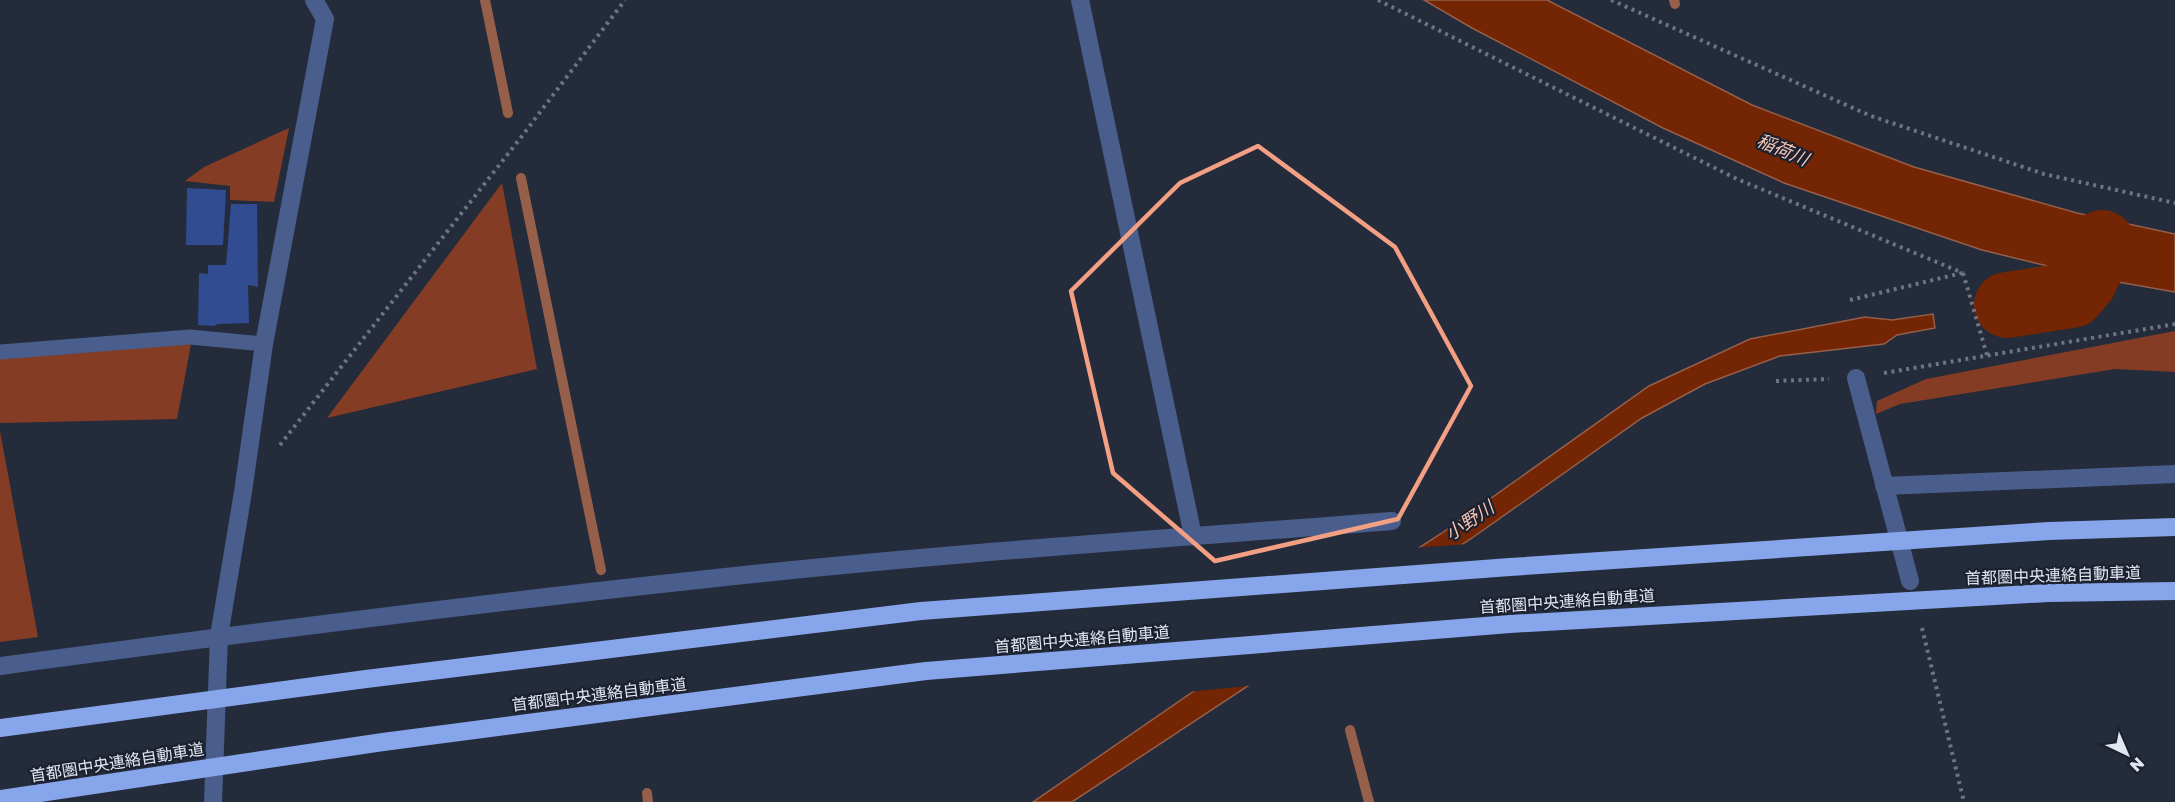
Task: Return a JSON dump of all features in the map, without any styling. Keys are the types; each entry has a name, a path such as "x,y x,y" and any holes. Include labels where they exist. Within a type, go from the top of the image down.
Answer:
{"highway":[{"path":"0,728 366,679 921,611 1909,540 2049,531 2175,527"},
{"name":"首都圏中央連絡自動車道","path":"0,799 383,742 926,671 1510,624 2048,593 2175,591"}],"street":[{"path":"213,802 219,636 264,344 325,19 314,0"},
{"path":"1080,0 1193,536"},
{"path":"1856,378 1910,581"},
{"path":"1884,486 2175,474"},
{"path":"0,666 219,636 701,579 1392,520"}],"lane":[{"path":"0,352 190,337 264,344"}],"path":[{"path":"273,454 522,136 625,0"},
{"path":"1378,0 1737,179 1963,273"},
{"path":"1611,0 1871,116 2044,174 2175,203"},
{"path":"1850,300 1963,273"},
{"path":"1963,273 1987,355"},
{"path":"1776,381 1856,378 2175,324"},
{"path":"1922,627 1964,802"}],"highlighted area":[{"path":"1258,146 1395,247 1471,386 1398,519 1215,561 1113,473 1071,291 1180,183"}],"shaded area":[{"path":"289,128 274,202 230,200 230,186 185,181 204,167"},
{"path":"502,183 537,369 327,418"},
{"path":"2175,331 2175,372 2115,369 1900,404 1876,414 1877,401 1926,379"},
{"path":"191,344 177,419 0,423 0,359"},
{"path":"0,431 38,637 0,642"}],"water":[{"name":"稲荷川","path":"1424,0 1547,0 1752,105 1914,167 2077,213 2175,234 2175,292 2101,279 1982,250 1784,183 1663,128 1472,28"},
{"path":"1933,314 1935,328 1897,335 1884,344 1780,356 1705,384 1642,418 1472,538 1072,802 1033,802 1255,649 1319,613 1442,533 1649,386 1750,339 1865,317 1892,320"}],"pier":[{"path":"1468,544 1257,685 1188,692 1253,646 1318,610 1413,548"}],"building":[{"path":"187,188 226,190 223,245 186,245"},
{"path":"231,204 257,204 258,287 248,285 249,323 198,325 199,273 208,274 208,265 226,265"}],"waterway":[{"path":"485,0 508,113"},
{"path":"1674,0 1675,4"},
{"path":"521,178 601,570"},
{"name":"小野川","path":"2007,305 2072,295 2084,281 2102,243"},
{"path":"1350,730 1369,802"},
{"path":"647,793 648,802"}]}
